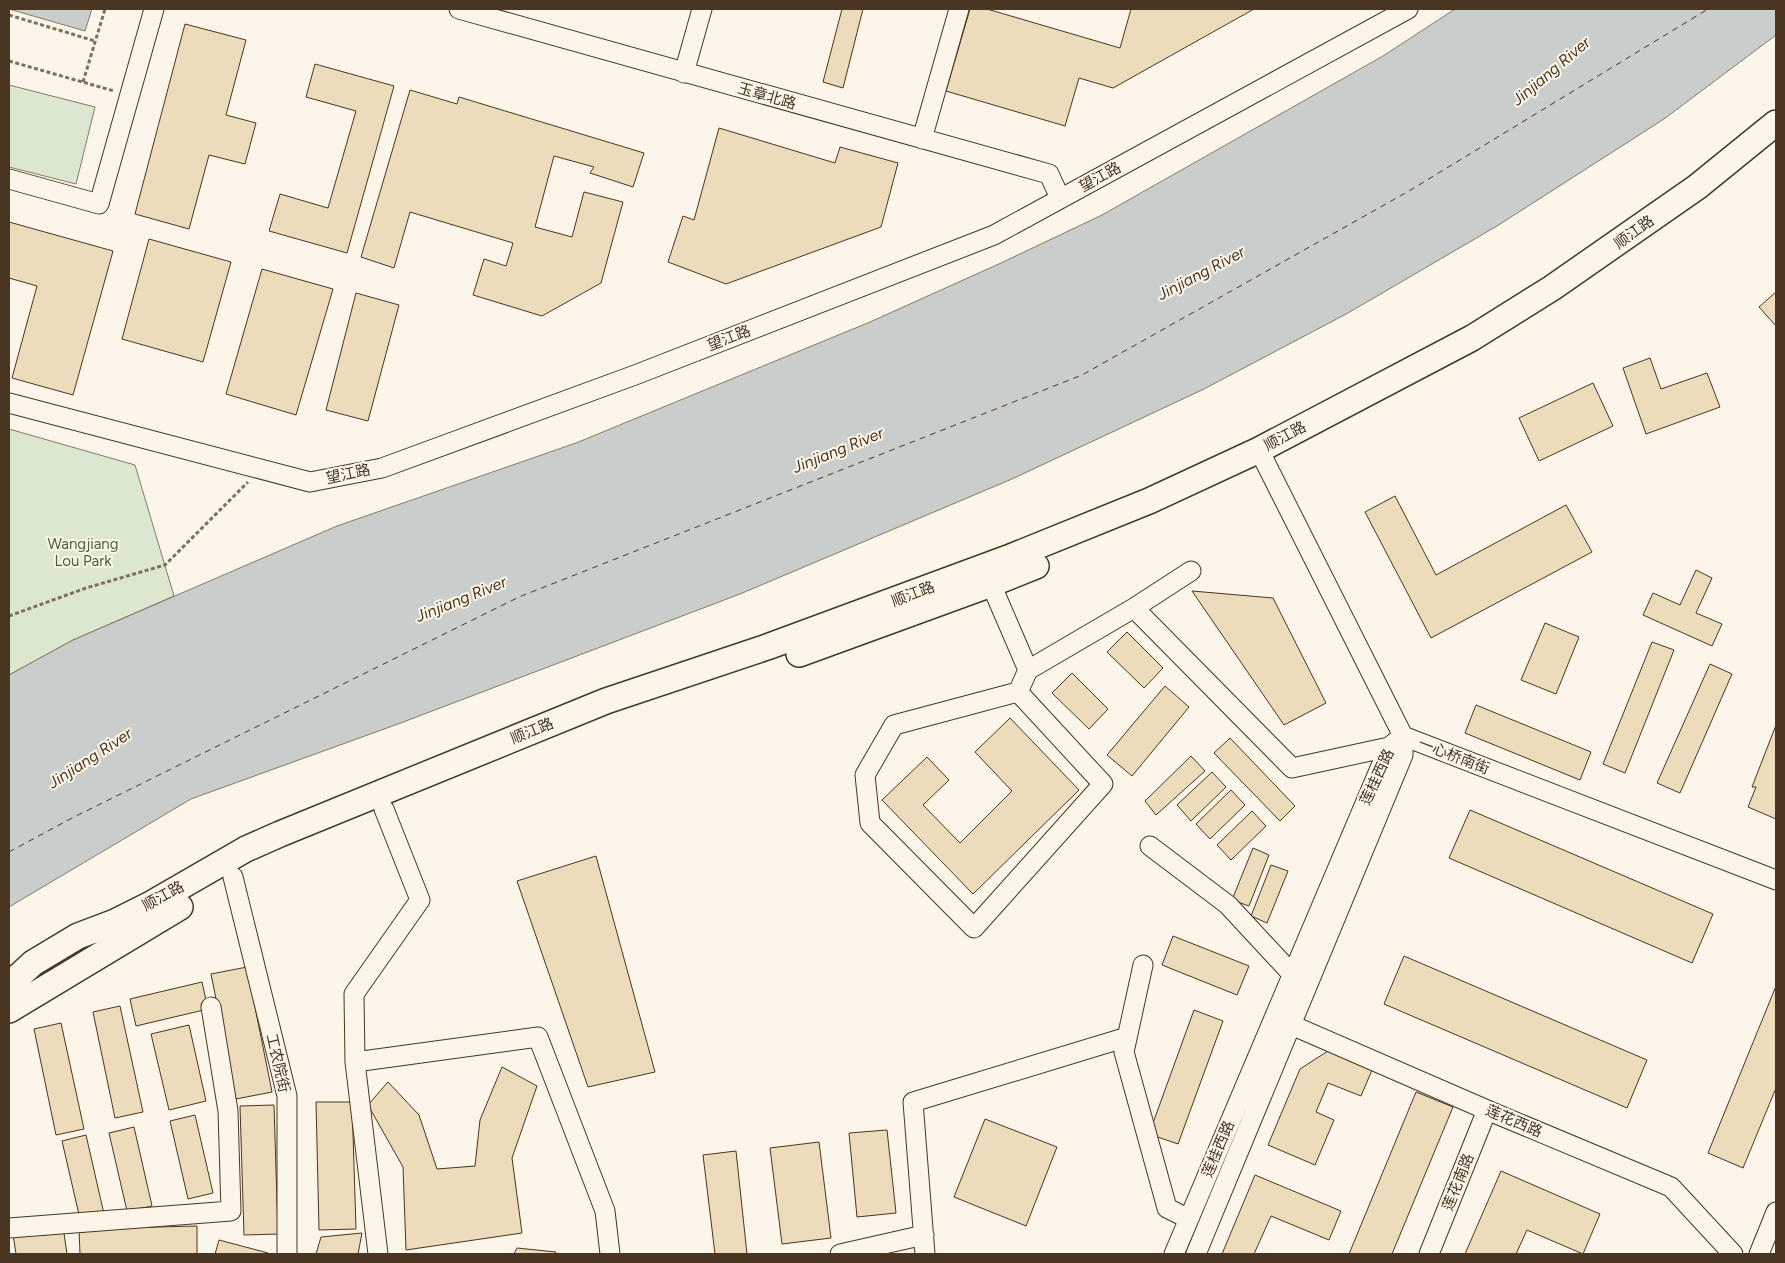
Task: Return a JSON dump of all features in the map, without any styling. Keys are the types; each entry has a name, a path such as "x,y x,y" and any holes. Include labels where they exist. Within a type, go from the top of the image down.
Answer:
{"main road":[{"name":"顺江路","path":"9,1010 158,919 262,861 384,809 612,717 788,658 991,584 1161,514 1472,338 1552,288 1697,186 1776,123"},
{"name":"顺江路","path":"9,985 33,963 78,936 114,922 150,904 246,849 289,830 606,701 767,647 1008,558 1149,501 1263,458 1480,352 1562,302 1707,200 1776,145"}],"street":[{"path":"9,179 99,204 154,9"},
{"name":"玉章北路","path":"459,9 1049,174 1060,198"},
{"path":"684,73 702,9"},
{"path":"922,139 959,9"},
{"name":"望江路","path":"9,404 310,482 382,468 635,375 994,235 1408,9"},
{"name":"一心桥南街","path":"1263,458 1396,742 1776,880"},
{"path":"1018,692 1028,670 1134,608 1191,571"},
{"path":"991,584 1028,670"},
{"path":"1134,608 1292,768 1396,742"},
{"path":"1018,692 1103,784 974,928 870,823 865,775 894,724 1018,692"},
{"name":"莲桂西路","path":"1196,1254 1282,1021 1292,974 1396,742"},
{"name":"莲桂西路","path":"1174,1254 1402,755 1396,742"},
{"path":"378,1254 355,1062 354,994 420,900 384,809"},
{"path":"1150,846 1228,905 1292,974"},
{"name":"工农院街","path":"233,877 287,1096 286,1254"},
{"path":"1144,965 1124,1052 1167,1208 1189,1220"},
{"path":"9,1228 231,1210 228,1111 211,1007"},
{"name":"莲花西路","path":"1282,1021 1670,1187 1733,1254"},
{"path":"355,1062 538,1037 605,1211 610,1254"},
{"path":"925,1254 913,1102 1127,1037"},
{"name":"莲花南路","path":"1429,1254 1488,1110"},
{"path":"1759,1254 1776,1212"},
{"path":"840,1254 924,1235"}],"path":[{"path":"83,82 105,9"},
{"path":"9,15 95,41"},
{"path":"9,61 130,96"},
{"path":"9,616 86,588 165,565 261,470"}],"green space":[{"path":"9,85 95,107 76,184 9,167"},
{"name":"Wangjiang Lou Park","path":"9,429 135,465 174,596 73,640 9,675"}],"water":[{"path":"9,9 92,9 85,31"},
{"name":"Jinjiang River","path":"1455,9 1776,9 1776,35 1664,119 1497,226 1348,313 1204,389 1012,479 740,594 398,724 191,799 9,907 9,675 73,640 337,526 576,443 870,322 1001,263 1102,215 1383,56"}],"building":[{"path":"842,9 863,9 843,88 823,82"},
{"path":"970,9 987,9 1120,48 1131,9 1254,9 1113,88 1079,78 1065,126 946,91"},
{"path":"185,24 246,40 226,115 256,123 245,164 209,155 189,229 135,214"},
{"path":"315,64 394,86 347,253 269,231 280,194 328,208 356,111 306,97"},
{"path":"410,90 457,104 459,97 644,153 633,187 590,173 594,167 554,156 535,227 572,237 584,192 623,202 601,283 542,316 473,295 484,259 506,266 513,243 410,212 394,268 361,257"},
{"path":"719,128 835,163 840,147 898,163 881,227 726,284 668,262 683,216 694,220"},
{"path":"9,222 113,251 73,395 12,378 37,286 9,278"},
{"path":"149,239 231,262 203,362 122,339"},
{"path":"262,269 333,289 296,415 226,394"},
{"path":"1776,292 1776,326 1759,307"},
{"path":"356,293 399,305 368,421 326,410"},
{"path":"1650,358 1661,389 1707,373 1720,407 1646,434 1623,368"},
{"path":"1593,383 1613,426 1539,461 1519,418"},
{"path":"1395,496 1436,575 1566,505 1592,552 1431,638 1365,512"},
{"path":"1696,570 1712,578 1696,613 1722,624 1712,646 1643,615 1653,593 1680,605"},
{"path":"1192,591 1273,598 1326,703 1284,725"},
{"path":"1545,623 1579,637 1556,694 1521,680"},
{"path":"1127,632 1163,668 1144,688 1107,652"},
{"path":"1652,642 1674,650 1625,773 1603,764"},
{"path":"1710,664 1732,674 1680,793 1657,783"},
{"path":"1072,673 1108,709 1089,729 1052,693"},
{"path":"1165,686 1189,707 1132,776 1107,755"},
{"path":"1476,705 1591,752 1580,780 1465,733"},
{"path":"1010,718 1079,790 973,894 882,800 927,757 949,780 923,805 960,843 1012,791 975,752"},
{"path":"1776,725 1776,819 1748,807 1756,787 1752,787"},
{"path":"1230,738 1295,806 1280,821 1214,753"},
{"path":"1191,756 1205,771 1156,815 1145,801"},
{"path":"1212,772 1226,787 1191,821 1177,805"},
{"path":"1231,790 1245,805 1210,839 1196,824"},
{"path":"1470,810 1713,914 1692,963 1449,858"},
{"path":"1252,811 1266,826 1231,860 1217,845"},
{"path":"1253,848 1269,855 1249,906 1232,900"},
{"path":"596,856 655,1072 588,1087 517,881"},
{"path":"1271,865 1288,871 1267,923 1251,916"},
{"path":"1173,936 1249,966 1237,995 1162,965"},
{"path":"1404,956 1647,1060 1627,1108 1384,1004"},
{"path":"247,967 272,1092 236,1099 211,974"},
{"path":"202,982 208,1009 136,1026 130,999"},
{"path":"1776,986 1776,1088 1743,1168 1708,1153"},
{"path":"120,1006 143,1112 115,1118 93,1012"},
{"path":"1194,1010 1223,1021 1178,1144 1149,1134"},
{"path":"61,1023 84,1129 56,1135 34,1029"},
{"path":"189,1025 206,1101 169,1110 151,1034"},
{"path":"1328,1051 1372,1070 1361,1096 1328,1083 1316,1112 1334,1120 1315,1165 1268,1145 1300,1069"},
{"path":"502,1067 537,1086 512,1158 522,1233 406,1250 403,1167 368,1105 388,1082 419,1115 437,1169 475,1166 480,1120"},
{"path":"1416,1092 1453,1107 1392,1254 1349,1254"},
{"path":"316,1102 352,1102 356,1229 319,1230"},
{"path":"274,1105 278,1234 244,1235 240,1106"},
{"path":"195,1115 213,1193 188,1199 170,1121"},
{"path":"985,1119 1057,1147 1026,1226 954,1197"},
{"path":"134,1127 152,1206 127,1211 109,1133"},
{"path":"887,1130 896,1213 857,1217 849,1133"},
{"path":"86,1135 104,1214 80,1219 62,1141"},
{"path":"819,1142 831,1238 782,1244 770,1148"},
{"path":"736,1151 747,1254 715,1254 703,1155"},
{"path":"1501,1171 1600,1214 1583,1254 1527,1230 1516,1254 1465,1254"},
{"path":"1255,1175 1341,1211 1329,1240 1271,1216 1254,1254 1222,1254"},
{"path":"63,1226 67,1254 16,1254 13,1234"},
{"path":"197,1226 197,1254 80,1254 79,1229"},
{"path":"362,1233 358,1254 316,1254 321,1237"},
{"path":"219,1240 268,1253 268,1254 215,1254"},
{"path":"517,1248 556,1252 555,1254 514,1254"}],"ferry route":[{"path":"9,852 72,818 519,597 1082,375 1409,191 1708,9"}]}
